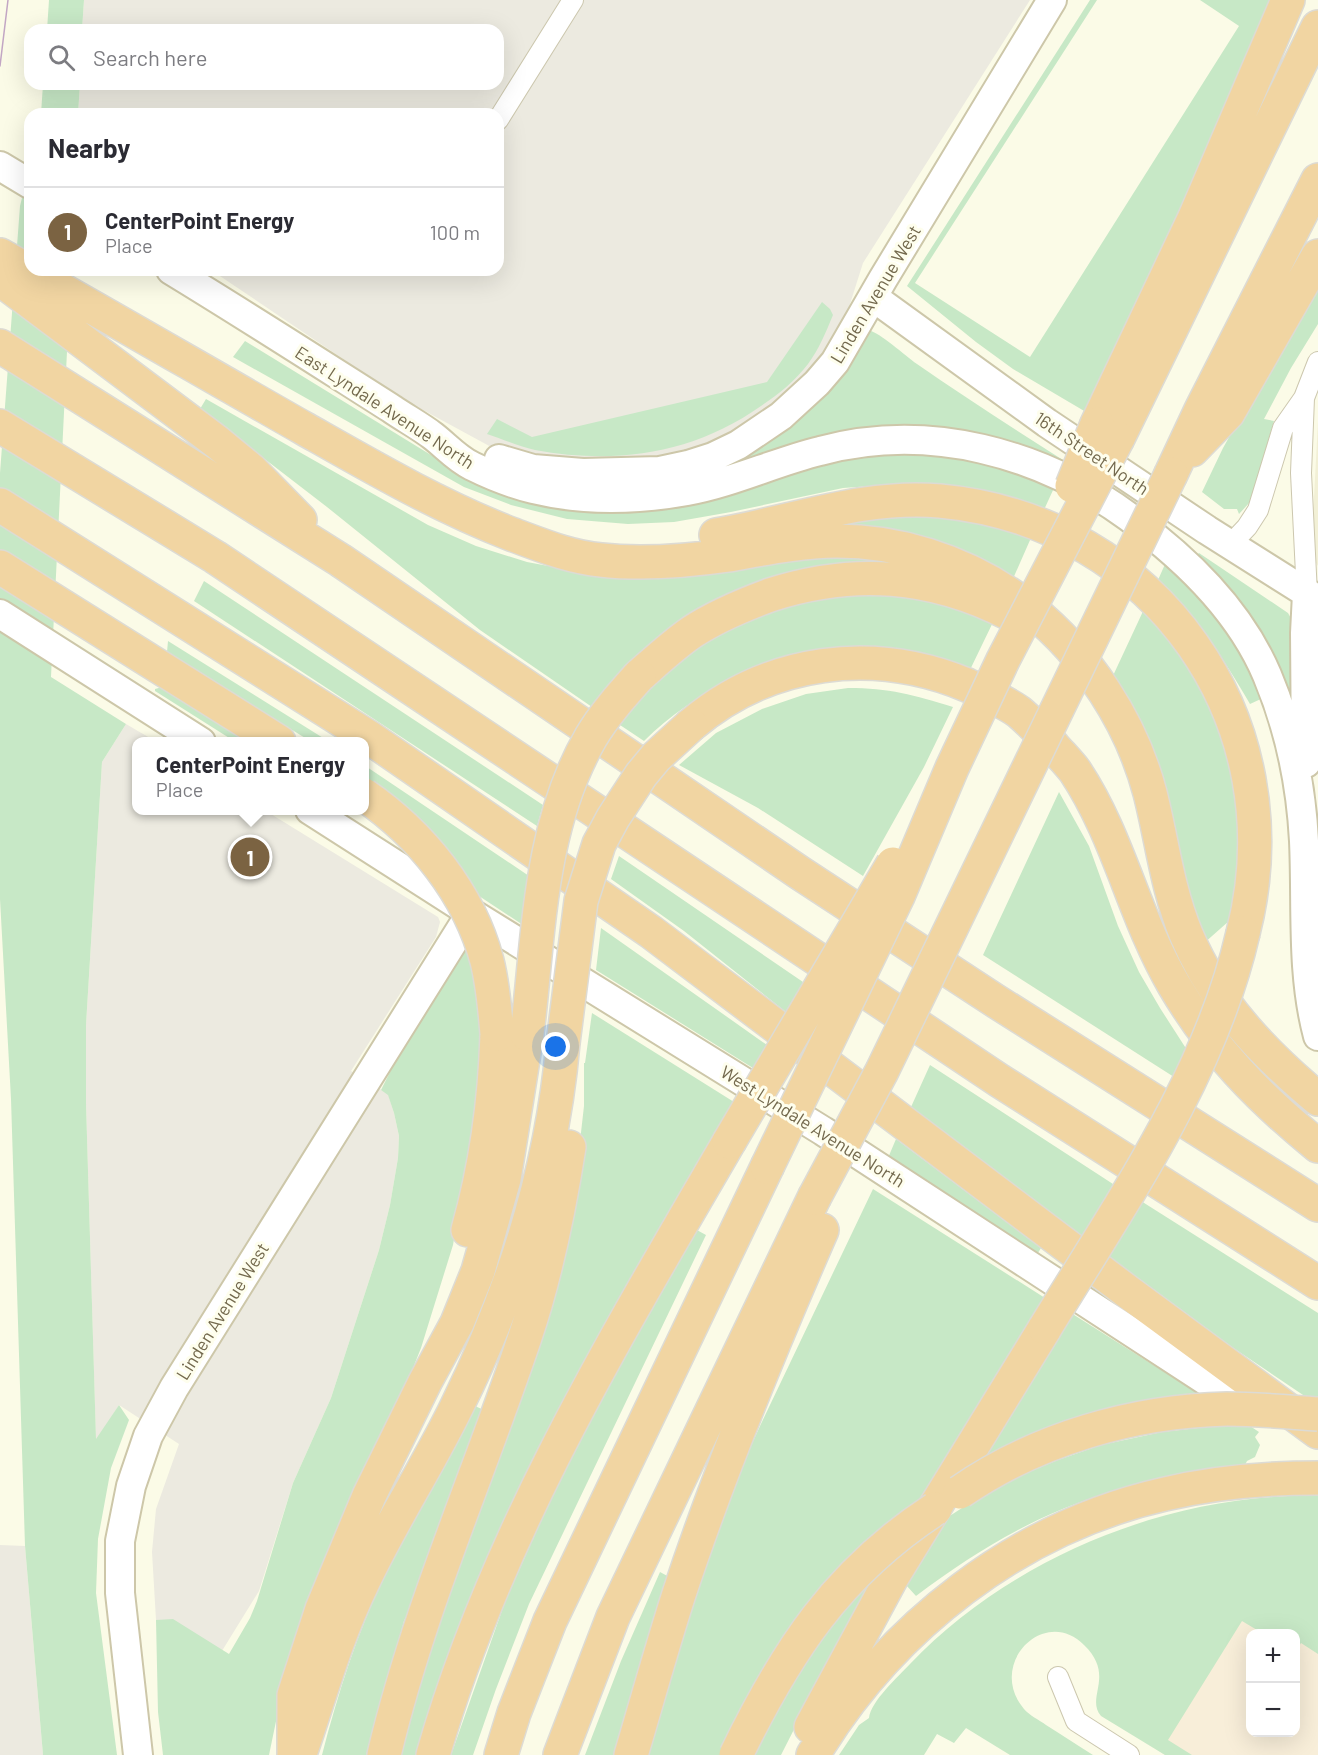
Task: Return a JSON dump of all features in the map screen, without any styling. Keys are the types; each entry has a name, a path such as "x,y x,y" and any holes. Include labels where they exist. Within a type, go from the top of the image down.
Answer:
{"highway":[{"path":"501,1755 532,1666 559,1602 898,896 952,768 1107,431 1288,0"},
{"path":"1107,431 1318,27"},
{"path":"560,1755 613,1617 822,1204 882,1071 1202,410 1318,180"},
{"path":"0,255 24,269"},
{"path":"1173,471 1228,413 1318,256"},
{"path":"37,276 450,510 564,554 603,560 666,562 814,542 872,544 919,551 979,576 1000,588 1029,608 1066,641 1111,702 1139,760 1151,800 1172,896 1203,970 1244,1030 1274,1061 1318,1099"},
{"path":"0,279 251,470 339,560"},
{"path":"0,346 339,560 800,873 994,1000 1318,1205"},
{"path":"0,426 215,557 338,637 930,1035 1318,1283"},
{"path":"505,532 618,545 649,544 725,534 858,505 916,500 985,508 1053,530 1083,544 1136,582 1172,618 1204,662 1226,703 1245,757 1253,795 1253,869 1244,933 1220,1012 1187,1086 1153,1149 892,1577 813,1755"},
{"path":"0,505 366,737"},
{"path":"0,567 273,737"},
{"path":"294,1755 294,1695 310,1640 335,1574 369,1496 425,1382 458,1323 478,1270 504,1179 512,1034 557,819 567,788 592,736 612,706 639,676 692,632 735,608 805,585 855,578 881,577 908,580 951,590 991,605 1066,641"},
{"path":"300,1755 333,1653 363,1582 456,1408 480,1357 521,1249 543,1174 560,1077 581,901 599,844 613,818 656,756 712,706 771,678 801,669 852,662 912,667 938,674 986,694 1018,711 1040,731 1074,770 1095,804 1156,953 1194,1016 1247,1084 1318,1146"},
{"path":"369,739 651,932 1119,1286 1318,1432"},
{"path":"435,1750 484,1608 532,1500 589,1386 879,885 952,768"},
{"path":"369,799 399,822 419,842 445,874 463,902 487,961 493,994 512,1034"},
{"path":"384,1755 421,1622 525,1337 544,1274 554,1234 571,1133 560,1077"},
{"path":"631,1755 679,1593 822,1204"},
{"path":"736,1755 765,1696 794,1649 845,1583 911,1525 971,1485 1022,1457 1073,1436 1145,1418 1226,1409 1318,1414"},
{"path":"796,1755 837,1700 876,1668 915,1628 965,1587 1020,1551 1078,1523 1135,1502 1165,1494 1234,1481 1318,1478"}],"main road":[{"name":"Linden Avenue West","path":"432,435 505,462 532,469 583,472 649,471 688,465 713,457 761,432 800,400 835,362 1053,0"},
{"path":"0,166 24,180"},
{"name":"East Lyndale Avenue North","path":"181,276 432,435 468,465 533,489 578,496 624,498 688,491 819,451 896,439 979,447 1044,469 1105,499 1141,526 1198,575 1252,644 1279,705 1292,748 1304,837 1309,987 1318,1036"},
{"name":"16th Street North","path":"873,297 1047,423 1312,597"},
{"path":"1304,837 1305,633 1312,597"},
{"path":"0,614 195,737"},
{"name":"West Lyndale Avenue North","path":"318,815 471,913 824,1131 1245,1406 1318,1437"},
{"name":"Linden Avenue West","path":"138,1755 120,1593 120,1541 131,1486 147,1436 174,1388 471,913"}],"street":[{"path":"504,110 573,0"},
{"path":"1231,544 1247,527 1258,510 1283,428 1304,398 1318,362"},
{"path":"1304,398 1301,473 1312,597"},
{"path":"1058,1677 1076,1721 1129,1755"}],"shaded area":[{"path":"84,0 1030,0 863,263 843,326 813,376 765,419 688,457 517,461 401,398 220,276 504,276 504,108 78,108 80,90 504,90 504,24 82,24"},
{"path":"1318,422 1318,566 1311,554"},
{"path":"126,724 148,737 132,737 132,815 272,815 438,917 440,922 436,937 351,1071 388,1094 394,1113 399,1136 398,1158 390,1205 379,1250 331,1398 293,1483 259,1591 217,1659 156,1620 152,1552 156,1509 179,1444 119,1405 96,1441 86,1103 86,1025 102,762"},
{"path":"0,1545 25,1546 43,1755 0,1755"},
{"path":"1241,1614 1265,1629 1246,1629 1246,1737 1300,1737 1300,1639 1318,1650 1318,1755 1165,1755 1156,1749"}],"green space":[{"path":"49,0 84,0 82,24 47,24"},
{"path":"1090,0 1097,0 915,283 1030,357 1239,26 1200,0 1276,0 1091,415 1013,369 907,286"},
{"path":"43,90 80,90 78,108 41,108"},
{"path":"24,190 24,276 71,276 51,677 126,724 102,762 86,1025 86,1103 96,1439 119,1405 129,1420 111,1468 98,1539 96,1593 117,1755 43,1755 25,1546 11,1099 0,899 0,473 20,206"},
{"path":"1318,280 1318,324 1264,419 1274,421 1250,502 1239,514 1237,509 1224,509 1202,492 1223,448"},
{"path":"822,302 833,315 819,346 803,370 768,401 735,422 708,435 653,452 595,456 535,450 487,434 497,419 532,437 767,382"},
{"path":"868,330 879,335 935,377 1066,462 1064,468 959,431 928,427 872,428 833,434 752,461 747,453"},
{"path":"245,341 444,463 533,499 850,455 932,452 1003,466 1054,488 1043,512 900,484 843,488 674,522 628,524 567,519 511,505 464,487 233,357"},
{"path":"206,399 428,525 476,546 527,562 575,571 850,551 931,568 868,568 626,667 592,707 480,630 200,409"},
{"path":"932,513 1034,531 1012,581 843,530 841,519"},
{"path":"1199,553 1288,613 1293,622 1297,697 1291,702 1276,658 1260,629 1230,591 1195,557"},
{"path":"1166,562 1225,624 1248,661 1263,698 1250,704 1230,671 1185,608 1158,580"},
{"path":"204,581 543,805 537,826 194,601"},
{"path":"895,590 996,616 967,676 731,679 685,707 644,741 617,723 676,659 772,605"},
{"path":"1145,607 1204,685 1236,776 1241,863 1229,921 1203,944 1111,680"},
{"path":"168,641 322,737 304,737 167,652"},
{"path":"166,686 247,737 228,737 155,689"},
{"path":"848,688 901,693 953,707 924,767 863,876 758,808 679,765 716,733 762,709 806,694"},
{"path":"369,768 529,876 523,925 476,894 446,849 402,803 369,780"},
{"path":"1059,792 1089,846 1118,926 1139,972 1187,1050 1174,1077 983,955"},
{"path":"619,856 803,982 786,1012 684,931 611,879"},
{"path":"601,928 767,1045 753,1068 596,970"},
{"path":"466,948 476,982 483,1034 479,1095 453,1245 421,1348 280,1702 269,1755 163,1755 158,1712 156,1620 173,1619 229,1654 250,1618 293,1483 331,1398 379,1250 390,1205 398,1158 399,1136 388,1095 381,1090 402,1048 460,953"},
{"path":"592,1013 734,1102 419,1755 396,1755 579,1150 584,1106 584,1063"},
{"path":"930,1065 1113,1184 1082,1239 911,1107"},
{"path":"896,1139 1041,1248 1036,1256 888,1158"},
{"path":"873,1189 1045,1298 923,1498 721,1755 648,1755 695,1593 737,1477"},
{"path":"1141,1201 1318,1313 1318,1401 1309,1399 1232,1347 1107,1255"},
{"path":"695,1229 706,1235 529,1604 473,1755 451,1755 505,1602 571,1453"},
{"path":"1071,1313 1204,1397 980,1462"},
{"path":"475,1406 486,1411 425,1574 404,1621 366,1755 322,1755 349,1664 375,1597"},
{"path":"1216,1426 1250,1426 1259,1432 1255,1437 1260,1445 1255,1457 1247,1461 1245,1465 1151,1481 1077,1503 994,1543 916,1596 906,1585 945,1519 1012,1479 1101,1445 1162,1432"},
{"path":"1318,1496 1318,1654 1301,1643 1300,1645 1300,1629 1255,1629 1242,1621 1168,1740 1192,1755 1165,1755 1101,1716 1096,1701 1098,1666 1093,1656 1084,1645 1069,1634 1053,1632 1038,1636 1025,1645 1016,1658 1012,1674 1014,1692 1029,1713 1093,1755 1010,1755 966,1728 954,1743 937,1734 924,1755 839,1755 859,1725 869,1718 875,1704 910,1664 950,1626 995,1592 1045,1563 1097,1539 1151,1519 1207,1506 1263,1498"},
{"path":"660,1572 671,1578 618,1755 585,1755 621,1661"},
{"path":"877,1574 781,1755 753,1755 772,1713 819,1637"}],"tram line":[{"path":"0,66 8,0"}],"place":[{"name":"CenterPoint Energy","path":"250,857"}]}
